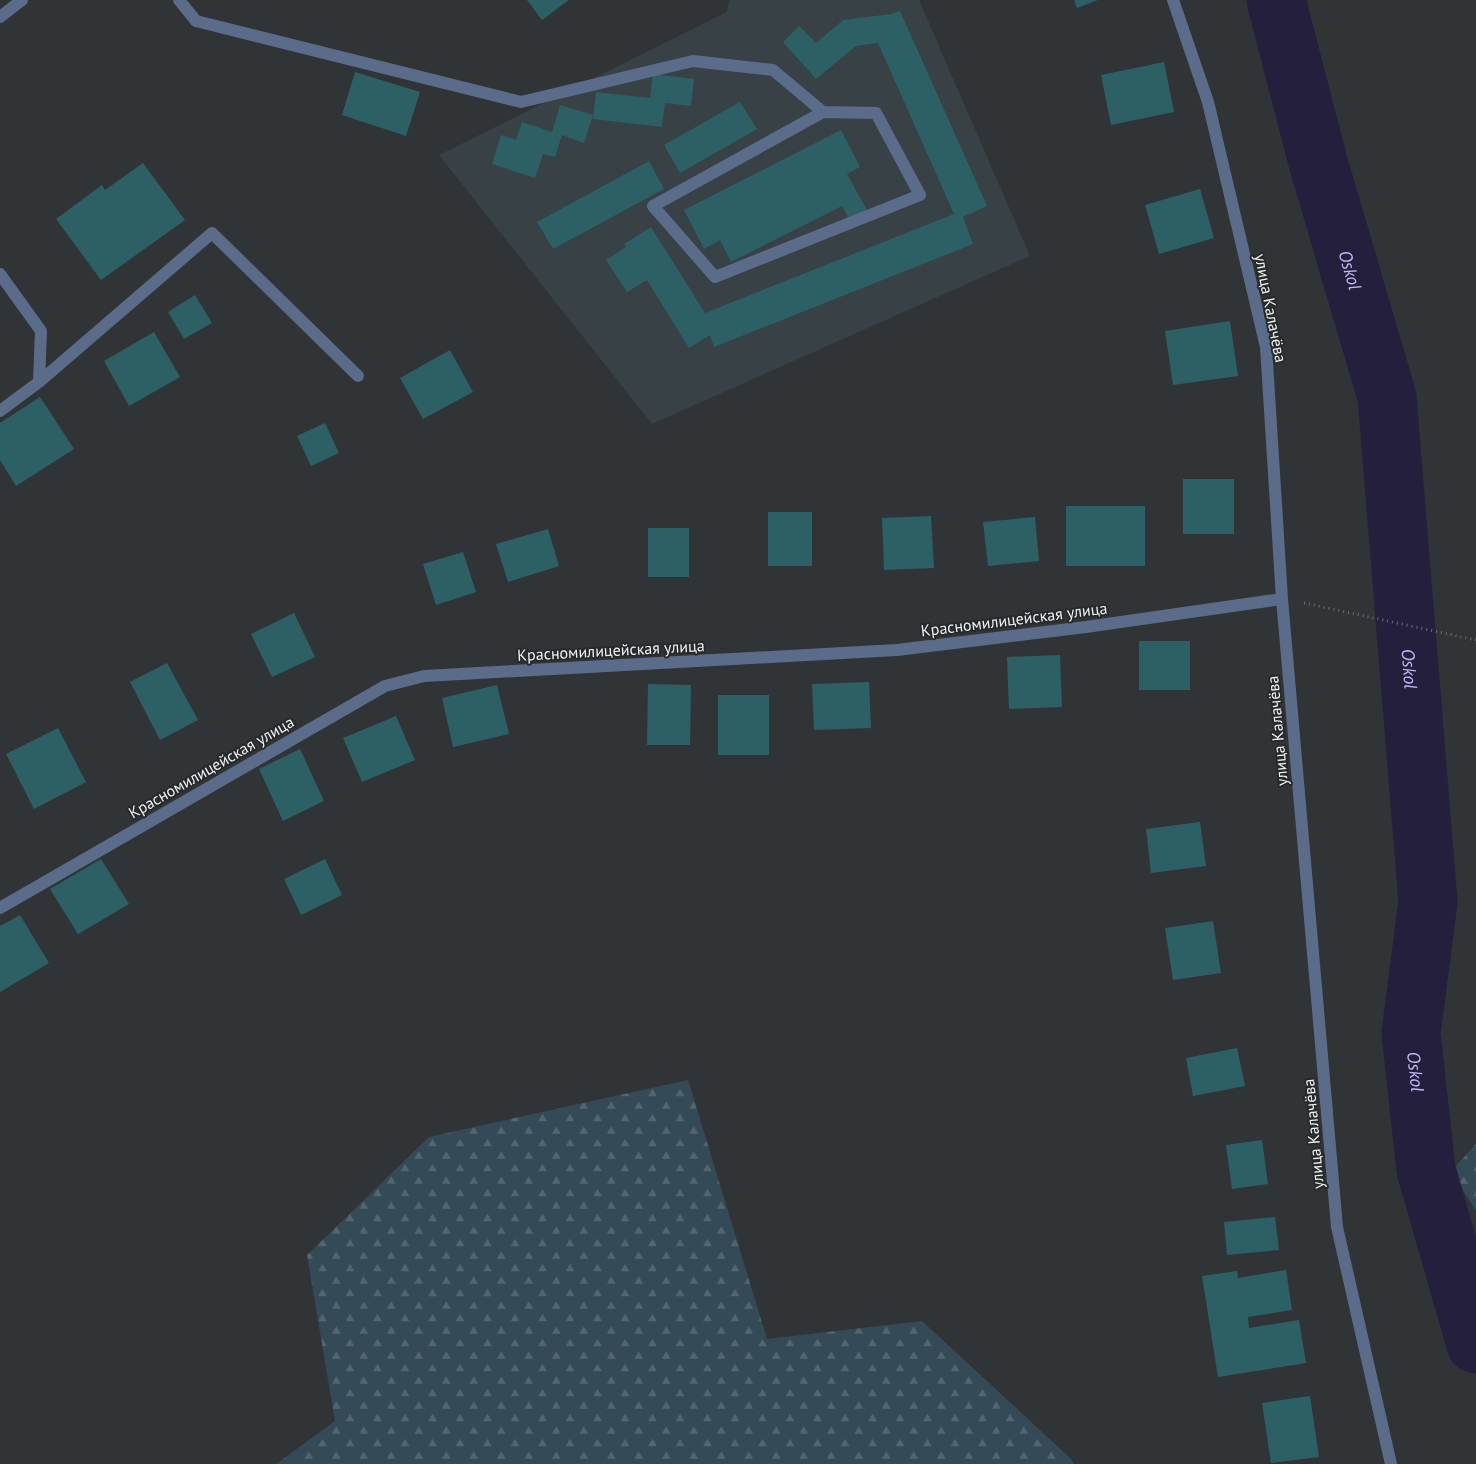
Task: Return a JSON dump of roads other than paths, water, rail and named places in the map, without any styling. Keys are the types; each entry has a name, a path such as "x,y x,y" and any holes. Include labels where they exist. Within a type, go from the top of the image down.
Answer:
{"street":[{"path":"0,17 22,0"},
{"path":"179,0 196,21 521,102 693,61 773,70 823,112 876,113 920,195 715,277 653,206 823,112"},
{"name":"улица Калачёва","path":"1173,0 1208,102 1266,347 1282,599 1337,1227 1390,1464"},
{"path":"0,411 39,382 212,233 358,376"},
{"path":"0,274 41,331 39,382"},
{"name":"Красномилицейская улица","path":"0,908 385,686 424,676 897,650 1086,627 1282,599"}],"waterway":[{"name":"Oskol","path":"1276,0 1318,162 1387,397 1428,902 1411,1033 1426,1170 1476,1344"}]}
